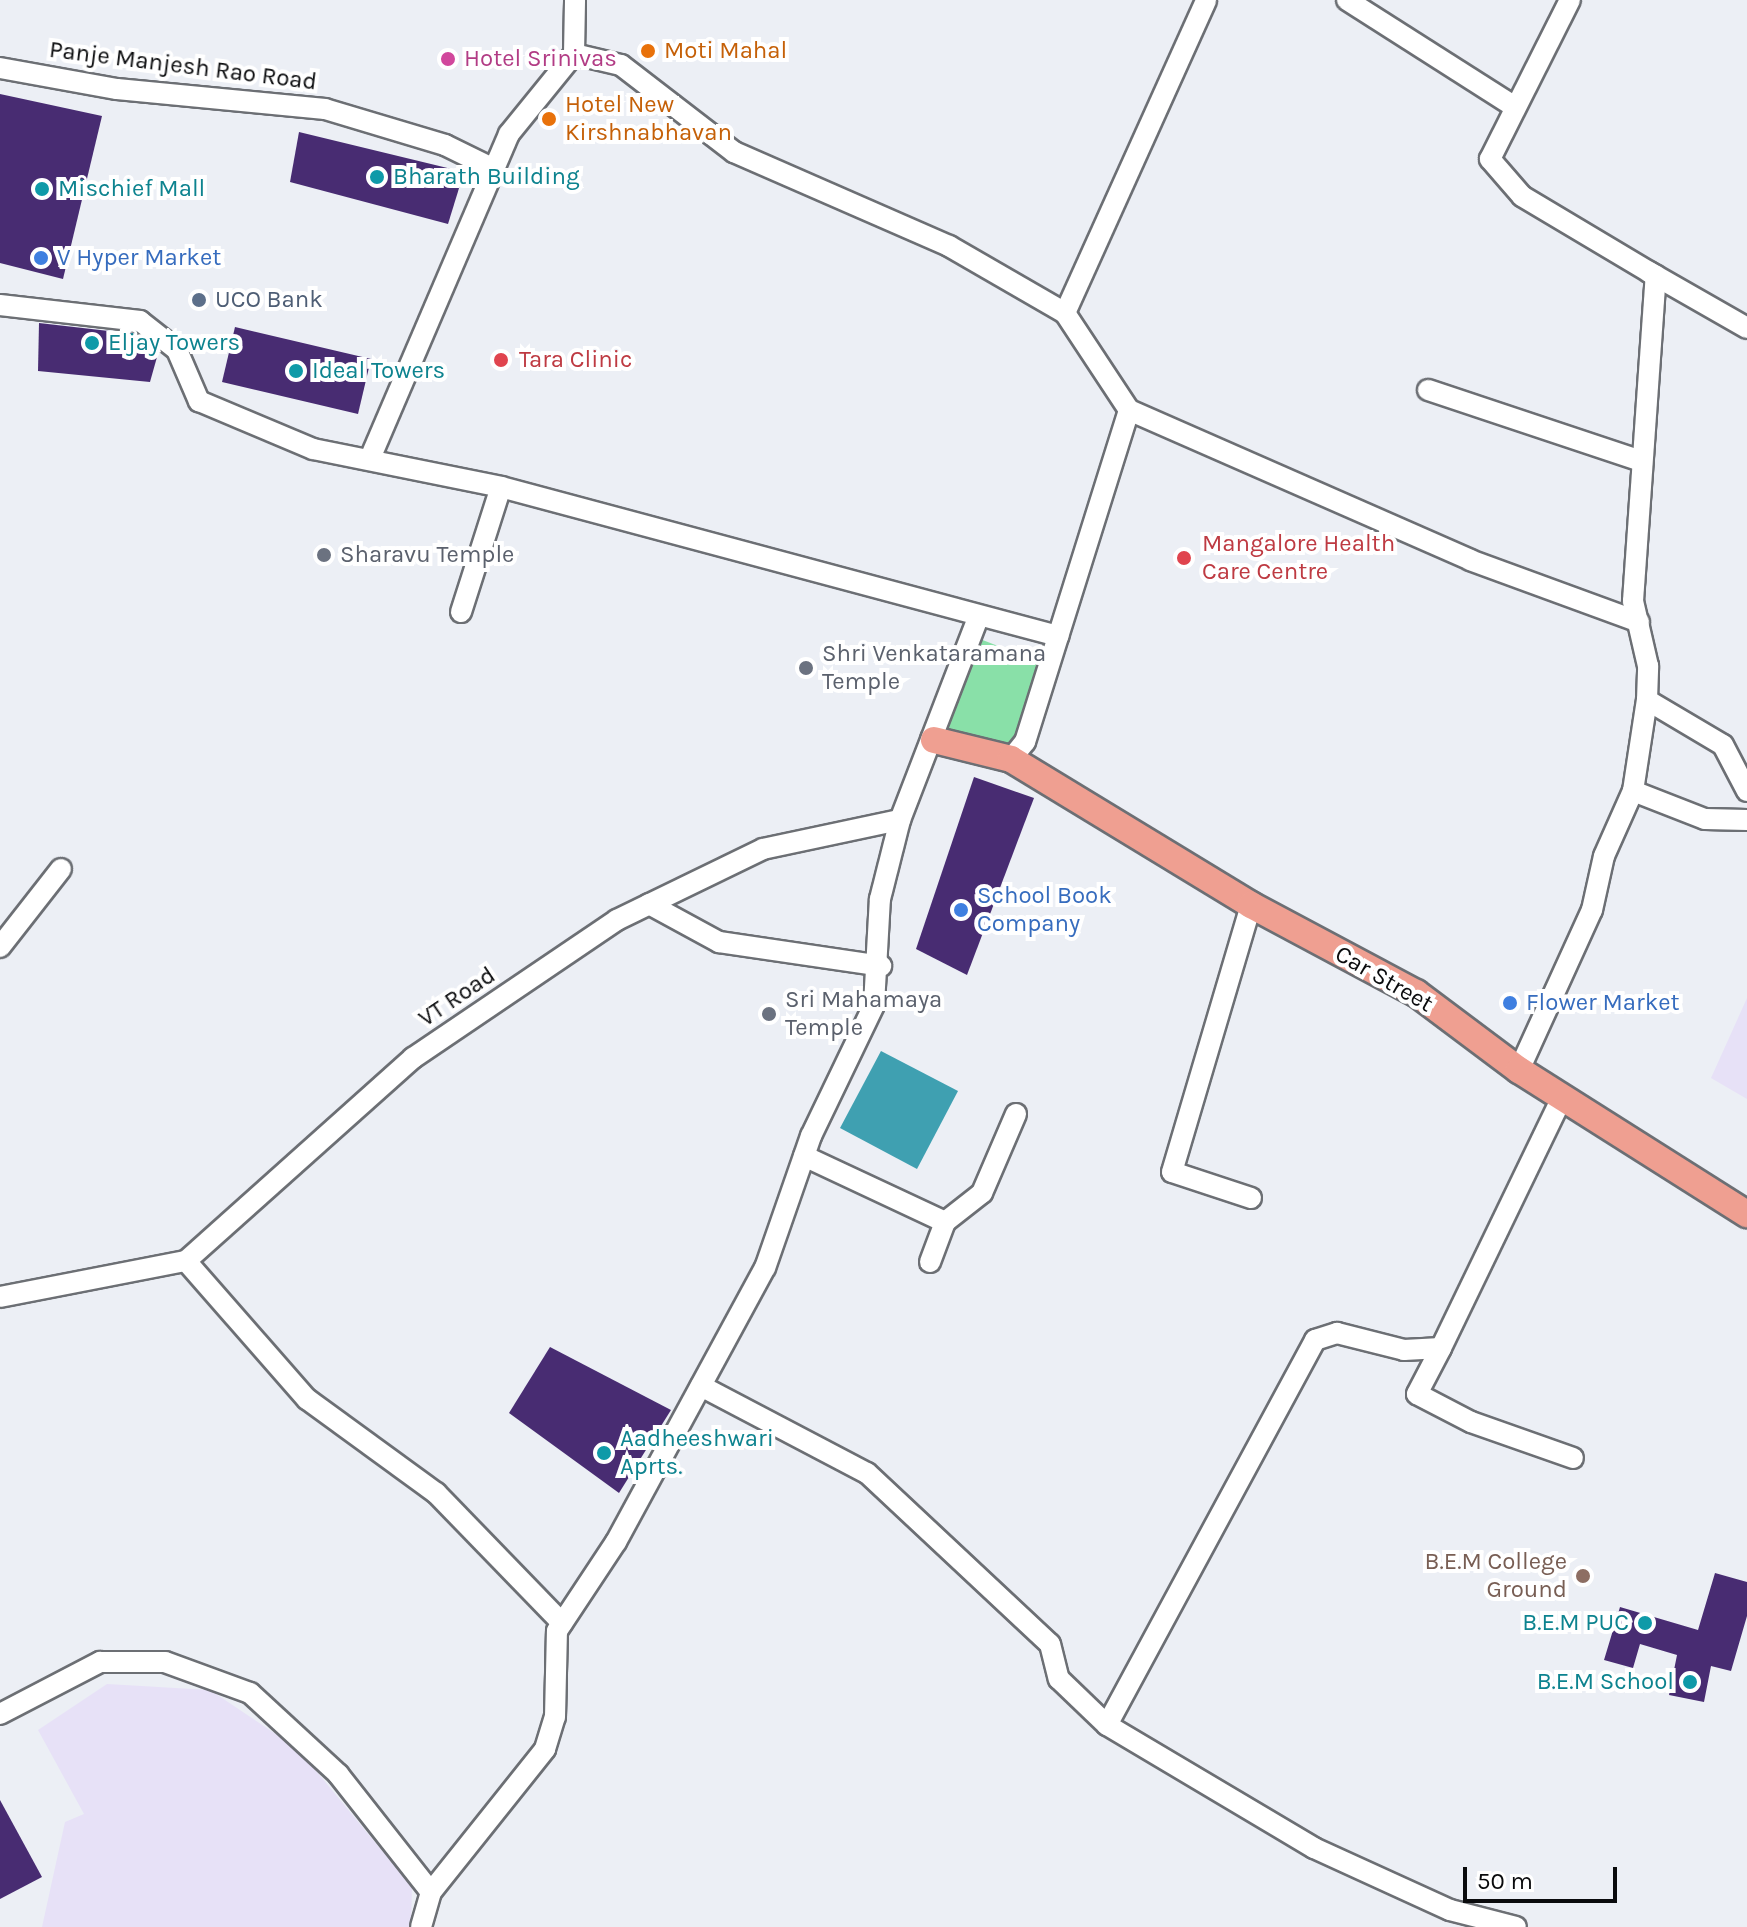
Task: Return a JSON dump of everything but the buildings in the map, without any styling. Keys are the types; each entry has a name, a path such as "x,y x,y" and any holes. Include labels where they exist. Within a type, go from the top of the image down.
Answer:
{"main road":[{"name":"Car Street","path":"934,740 1011,759 1251,905 1416,993 1519,1070 1747,1214"}],"street":[{"path":"371,456 509,134 574,54 575,0"},
{"path":"1065,313 1206,0"},
{"path":"1347,0 1515,107"},
{"path":"1570,0 1490,159 1522,196 1747,328"},
{"path":"574,54 621,65 734,152 949,246 1065,313 1129,410 1470,560 1625,607 1639,622 1647,700 1633,791 1604,856 1592,910 1519,1070"},
{"name":"Panje Manjesh Rao Road","path":"0,68 117,89 325,109 445,145 494,169"},
{"path":"1625,607 1642,461 1656,276 1649,272"},
{"path":"0,305 140,321 177,350 199,401 313,449 371,456 501,487 977,620 1058,636"},
{"path":"1428,390 1642,461"},
{"path":"1011,759 1025,742 1129,410"},
{"path":"461,612 501,487"},
{"path":"421,1927 431,1892 545,1749 555,1717 551,1652 562,1623 701,1386 765,1268 804,1156 874,1005 881,966 880,899 900,820 934,740 977,620"},
{"path":"1647,700 1723,745 1747,791"},
{"path":"1633,791 1705,819 1747,820"},
{"name":"VT Road","path":"186,1261 413,1058 649,904 763,849 900,820"},
{"path":"0,947 61,869"},
{"path":"649,904 719,942 881,966"},
{"path":"1251,905 1172,1172 1251,1198"},
{"path":"1562,1098 1417,1394 1471,1422 1573,1458"},
{"path":"930,1262 945,1222 982,1193 1016,1114"},
{"path":"804,1156 945,1222"},
{"path":"0,1297 186,1261 307,1399 436,1493 562,1623"},
{"path":"1107,1725 1315,1340 1337,1333 1404,1350 1441,1348"},
{"path":"701,1386 867,1473 1050,1644 1059,1679 1107,1725 1314,1848 1454,1919 1516,1927"},
{"path":"0,1714 100,1662 165,1662 250,1693 338,1774 431,1892"}],"shaded area":[{"path":"1747,998 1747,1099 1711,1078"},
{"path":"107,1684 210,1690 298,1749 412,1887 411,1927 42,1927 65,1822 84,1814 38,1730"}],"green space":[{"path":"980,639 1044,664 1009,757 945,732"}],"water":[{"path":"881,1051 958,1091 917,1169 840,1128"}],"place":[{"name":"Moti Mahal","path":"648,51"},
{"name":"Hotel Srinivas","path":"448,59"},
{"name":"Hotel New Kirshnabhavan","path":"549,119"},
{"name":"Bharath Building","path":"377,177"},
{"name":"Mischief Mall","path":"42,189"},
{"name":"V Hyper Market","path":"41,258"},
{"name":"UCO Bank","path":"199,300"},
{"name":"Eljay Towers","path":"92,343"},
{"name":"Tara Clinic","path":"501,360"},
{"name":"Ideal Towers","path":"296,371"},
{"name":"Sharavu Temple","path":"324,555"},
{"name":"Mangalore Health Care Centre","path":"1184,558"},
{"name":"Shri Venkataramana Temple","path":"806,668"},
{"name":"School Book Company","path":"961,910"},
{"name":"Flower Market","path":"1510,1003"},
{"name":"Sri Mahamaya Temple","path":"769,1014"},
{"name":"Aadheeshwari Aprts.","path":"604,1453"},
{"name":"B.E.M College Ground","path":"1583,1576"},
{"name":"B.E.M PUC","path":"1645,1623"},
{"name":"B.E.M School","path":"1690,1682"}]}
